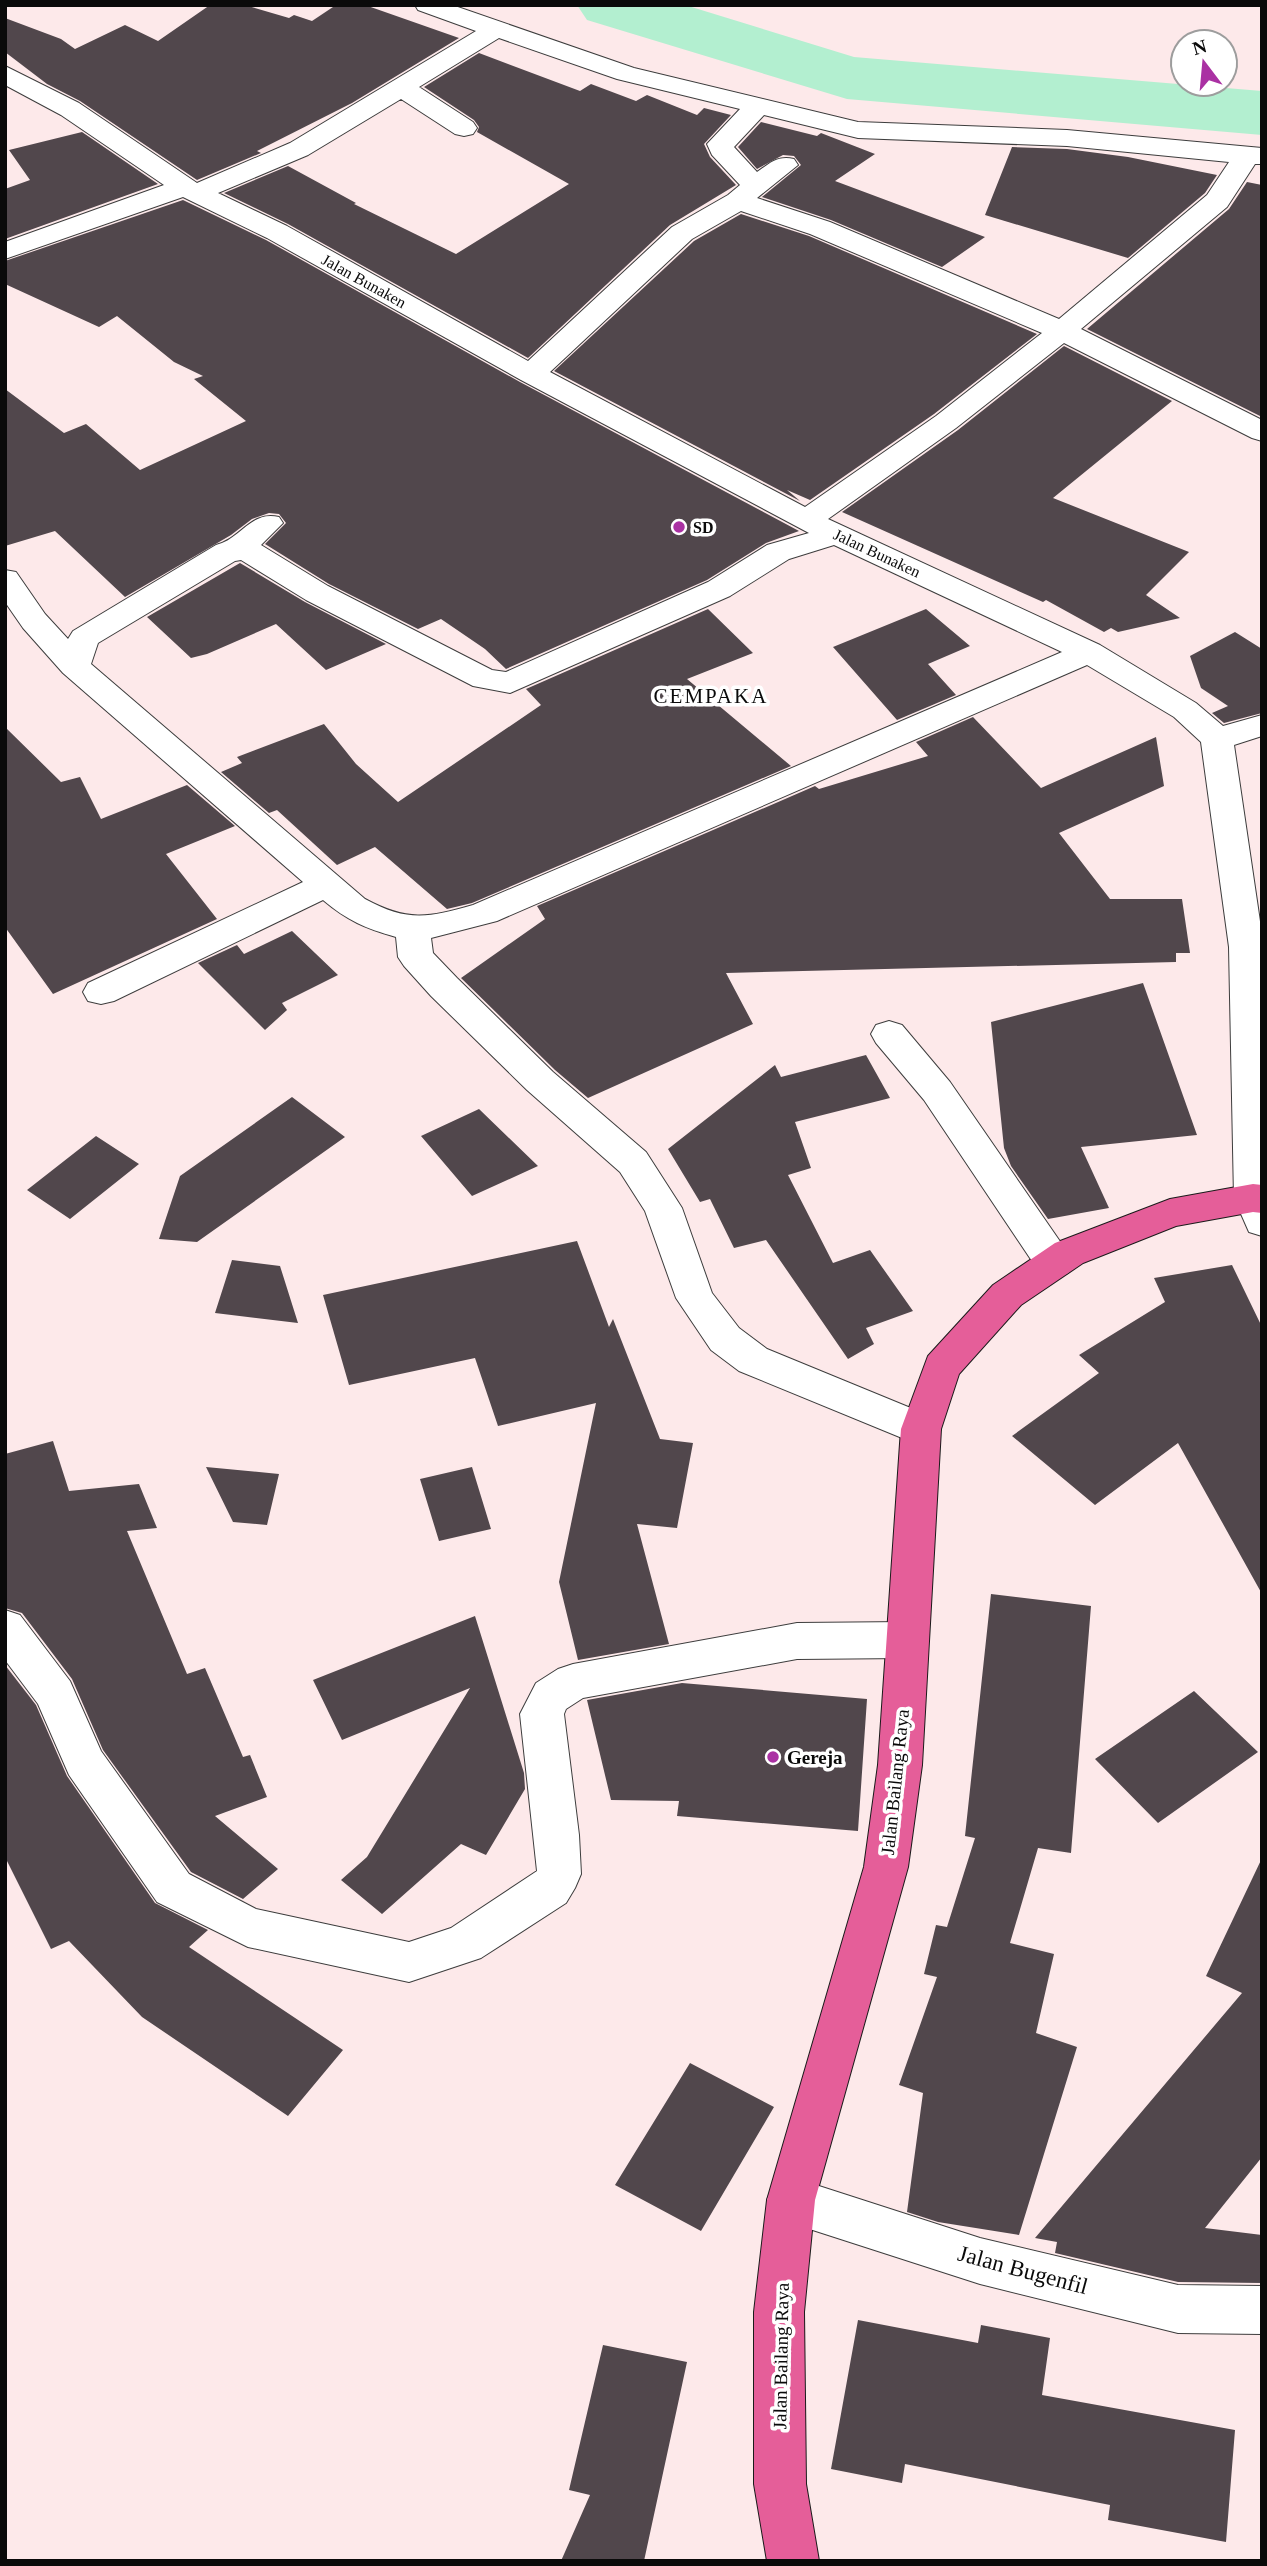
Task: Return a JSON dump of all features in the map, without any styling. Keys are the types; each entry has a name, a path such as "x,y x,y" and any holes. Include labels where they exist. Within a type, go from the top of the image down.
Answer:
{"highway":[{"name":"Jalan Bailang Raya","path":"793,2561 780,2484 779,2312 791,2200 886,1867 900,1765 921,1429 942,1367 1007,1295 1069,1252 1170,1213 1259,1206"}],"street":[{"path":"427,5 626,74 858,130 1054,138 1255,156"},
{"path":"5,251 190,190 299,149 497,29"},
{"name":"Jalan Bunaken","path":"5,74 70,109 190,190 277,232 531,374 806,520 1089,652 1185,710 1217,739"},
{"path":"402,89 464,128"},
{"path":"757,107 720,144 746,194 1062,331 1260,429"},
{"path":"806,520 946,422 1062,331 1217,201 1255,156"},
{"path":"531,374 682,233 746,194 785,165"},
{"path":"237,549 268,523"},
{"path":"74,666 85,638 227,552 237,549 247,550 317,593 484,679 510,683 719,589 778,552 837,534"},
{"path":"5,579 34,621 74,666 353,907 374,919 412,929 485,914 1089,652"},
{"path":"1259,1206 1254,946 1217,739 1262,725"},
{"path":"101,992 328,884"},
{"path":"412,929 416,957 444,987 540,1081 633,1162 663,1208 695,1298 725,1339 752,1360 921,1429"},
{"path":"889,1034 937,1091 1054,1263"},
{"path":"5,1627 55,1694 84,1762 173,1888 248,1927 409,1962 465,1944 550,1889 559,1874 557,1835 542,1714 551,1696 573,1682 797,1641 906,1640"},
{"name":"Jalan Bugenfil","path":"791,2200 980,2261 1178,2309 1262,2310"}],"building":[{"path":"210,5 245,5 289,18 294,15 312,21 336,5 365,5 459,38 352,103 257,151 261,153 197,180 80,101 47,84 5,52 5,18 61,39 75,49 125,25 158,41"},
{"path":"479,53 580,91 591,84 636,101 647,95 697,115 704,108 731,115 704,144 710,157 736,185 670,225 528,358 288,224 224,193 288,166 356,203 354,204 456,254 569,184 477,132 479,127 474,120 424,87"},
{"path":"761,122 817,136 821,133 875,154 835,181 985,237 942,267 831,220 762,197 801,165 794,156 783,155 757,169 738,147"},
{"path":"82,132 158,184 5,239 5,189 30,180 9,150"},
{"path":"1012,147 1067,149 1128,157 1217,175 1205,193 1128,258 985,215"},
{"path":"1247,182 1262,185 1262,417 1087,329 1229,209"},
{"path":"183,200 266,240 520,382 799,531 766,543 707,580 506,669 485,649 441,619 418,629 329,584 265,544 286,523 279,514 269,513 252,519 231,535 125,597 55,531 5,546 5,389 64,433 86,424 140,470 246,421 194,379 203,376 174,362 117,316 99,327 5,284 5,261"},
{"path":"741,214 809,236 1037,334 934,414 810,500 787,490 800,501 554,371 694,241"},
{"path":"1064,346 1172,401 1053,498 1189,552 1146,595 1180,618 1118,632 1111,628 1104,632 1046,600 1043,602 842,512 958,430"},
{"path":"240,563 305,602 386,644 326,670 276,624 207,654 191,658 147,617"},
{"path":"708,609 753,653 687,679 791,766 472,903 447,909 375,847 337,865 277,810 269,813 221,772 242,763 237,757 324,724 356,764 398,802 541,705 526,689"},
{"path":"926,609 970,646 928,664 956,695 897,720 833,647"},
{"path":"1235,632 1262,649 1262,713 1224,723 1212,713 1228,706 1201,688 1190,656"},
{"path":"973,717 1041,788 1156,737 1164,786 1059,833 1110,899 1182,899 1190,953 1176,953 1176,962 726,973 753,1024 588,1098 555,1070 461,978 545,919 537,906 815,786 819,789 928,756 916,742"},
{"path":"5,727 61,782 80,777 101,819 187,785 235,826 166,854 217,919 53,994 5,927"},
{"path":"292,931 338,975 282,1003 287,1010 265,1030 198,963 237,945 244,954"},
{"path":"1143,983 1197,1135 1081,1147 1109,1208 1048,1219 1011,1166 1004,1148 991,1022"},
{"path":"866,1055 890,1098 795,1122 811,1168 788,1175 833,1263 870,1250 913,1311 866,1328 874,1344 848,1359 766,1240 734,1248 710,1199 700,1202 668,1149 775,1065 781,1077"},
{"path":"292,1097 345,1137 197,1242 159,1239 180,1176"},
{"path":"479,1109 538,1166 472,1196 421,1136"},
{"path":"96,1136 139,1164 70,1219 27,1190"},
{"path":"577,1241 609,1327 613,1319 660,1439 693,1443 677,1528 637,1524 669,1644 578,1660 559,1582 596,1403 498,1426 475,1358 349,1385 323,1295"},
{"path":"232,1260 280,1266 298,1323 215,1313"},
{"path":"1232,1265 1262,1327 1262,1594 1178,1443 1095,1505 1012,1436 1099,1373 1079,1355 1165,1302 1154,1278"},
{"path":"53,1441 69,1491 139,1484 157,1528 127,1531 187,1674 205,1668 243,1757 250,1755 267,1797 215,1816 278,1869 243,1899 191,1872 103,1750 72,1679 22,1613 5,1608 5,1454"},
{"path":"206,1467 279,1474 267,1525 233,1522"},
{"path":"472,1467 491,1529 439,1541 420,1479"},
{"path":"991,1594 1091,1606 1071,1853 1038,1848 1010,1943 1054,1954 1036,2033 1077,2047 1019,2235 938,2222 907,2212 923,2093 899,2085 937,1977 924,1974 936,1925 947,1927 975,1838 965,1836"},
{"path":"475,1616 524,1773 525,1789 486,1855 461,1844 382,1914 341,1880 367,1857 470,1688 342,1740 313,1680"},
{"path":"5,1665 36,1705 67,1776 155,1903 208,1930 189,1947 343,2050 288,2116 142,2017 69,1941 51,1949 5,1857"},
{"name":"Gereja","path":"682,1683 867,1699 858,1831 677,1816 679,1801 611,1800 587,1700"},
{"path":"1194,1691 1258,1752 1158,1823 1095,1759"},
{"path":"1262,1858 1262,2157 1205,2228 1262,2235 1262,2283 1178,2282 1055,2253 1057,2242 1035,2238 1242,1993 1206,1976"},
{"path":"690,2063 774,2107 701,2231 615,2185"},
{"path":"858,2320 978,2343 981,2325 1050,2338 1042,2395 1235,2430 1226,2542 1108,2520 1110,2505 905,2464 902,2483 831,2469"},
{"path":"603,2345 687,2362 644,2561 561,2561 590,2495 569,2490"}],"waterway":[{"path":"612,5 847,78 1262,113"}],"place":[{"name":"SD","path":"679,527"},
{"name":"Gereja","path":"773,1757"}],"district":[{"name":"CEMPAKA","path":"711,696"}]}
